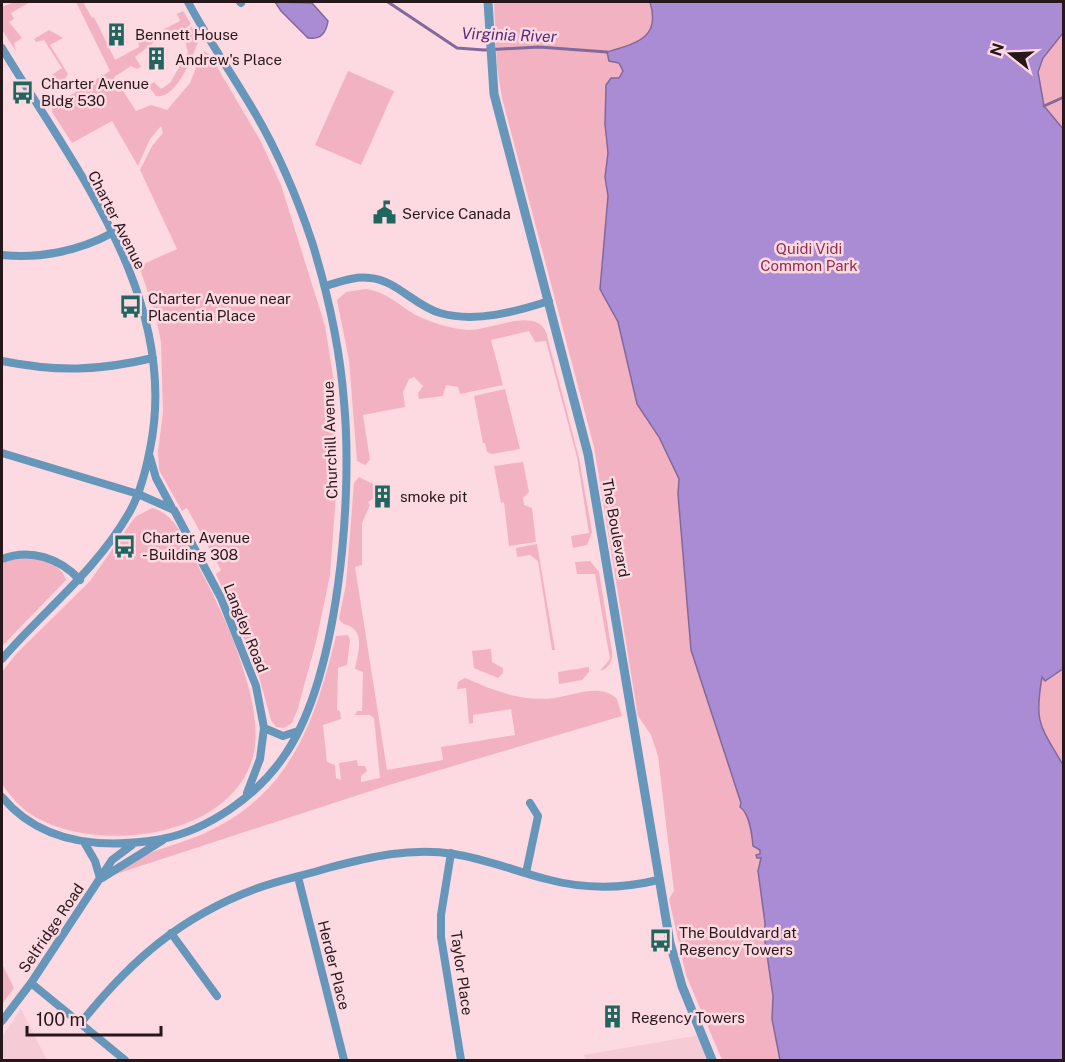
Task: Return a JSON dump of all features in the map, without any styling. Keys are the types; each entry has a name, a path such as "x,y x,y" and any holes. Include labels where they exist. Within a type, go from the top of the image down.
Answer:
{"street":[{"name":"Churchill Avenue","path":"167,838 218,816 245,797 276,767 298,731 320,667 329,626 342,555 346,512 344,396 337,343 325,286 288,177 256,114 188,2"},
{"name":"The Boulevard","path":"488,2 490,60 497,105 588,454 658,880 675,964 712,1060"},
{"name":"Charter Avenue","path":"2,48 112,233 141,302 153,358 156,406 150,453 130,512 105,551 80,580 2,659"},
{"path":"2,255 66,252 96,242 112,233"},
{"path":"325,286 357,279 378,279 417,303 441,313 462,316 504,313 549,301"},
{"path":"2,361 62,370 85,370 153,358"},
{"path":"2,453 138,494 174,510"},
{"name":"Langley Road","path":"150,453 156,478 193,543 233,625 256,686 264,728 260,759 245,797"},
{"path":"2,559 18,554 44,557 69,569 80,580"},
{"path":"264,728 283,736 298,731"},
{"path":"2,797 13,809 38,828 84,842 139,843 167,838"},
{"path":"526,873 538,816 530,803"},
{"name":"Selfridge Road","path":"100,878 167,838"},
{"path":"84,842 95,861 100,878"},
{"name":"Selfridge Road","path":"2,1021 31,983 116,855 139,843"},
{"path":"80,1024 132,963 171,933 207,911 258,888 298,877 400,853 451,853 492,861 561,883 594,887 625,886 658,880"},
{"name":"Taylor Place","path":"451,853 441,915 441,938 461,1060"},
{"name":"Herder Place","path":"298,877 345,1060"},
{"path":"171,933 217,996"},
{"path":"31,983 125,1060"}],"shaded area":[{"path":"275,2 312,3 328,21 326,29 320,37 308,38"},
{"name":"Quidi Vidi Common Park","path":"650,2 1063,2 1063,33 1043,58 1038,72 1044,106 1064,130 1064,668 1045,681 1042,677 1039,705 1039,715 1044,732 1063,765 1063,1060 780,1060 772,1019 773,996 758,871 761,858 757,858 756,855 760,854 760,850 753,846 748,820 740,807 741,803 691,650 678,494 679,479 659,437 637,404 618,322 600,289 608,196 605,177 608,153 605,124 606,85 611,78 619,78 623,71 619,63 609,61 607,52 637,42 644,37 652,24 653,14"},
{"path":"21,1009 47,1060 2,1060 2,1037"},
{"path":"700,1035 712,1060 585,1060 584,1055"}],"green space":[{"path":"14,2 30,2 11,13 14,19 9,22 22,38 14,43 16,51 2,30 2,7"},
{"path":"76,2 83,2 92,18 94,17 115,60 139,47 138,37 141,41 180,21 177,14 183,11 191,24 186,28 185,43 176,32 161,42 158,39 135,57 141,67 137,69 131,66 114,77 136,111 151,105 167,110 190,83 201,54 204,51 210,55 260,140 281,185 325,326 333,376 337,481 330,575 316,642 298,708 292,723 284,728 276,727 271,720 256,666 216,574 221,570 187,508 182,511 159,470 158,452 163,412 161,342 155,313 139,266 177,249 140,170 152,146 163,133 161,126 150,139 138,166 112,121 72,143 52,112 52,103 56,99 58,103 110,71"},
{"name":"Quidi Vidi Common Park","path":"494,2 1063,2 1063,1060 722,1060 686,975 669,899 674,891 658,756 651,735 638,716 594,447 502,98 497,67"},
{"path":"191,26 199,40 183,76 171,91 156,96 148,86 154,82 161,89 170,83 188,52 186,45"},
{"path":"49,30 63,38 50,45 68,74 64,81 49,86 46,84 54,79 52,75 62,68 44,40 36,42 34,39"},
{"path":"348,71 394,91 361,165 315,145"},
{"path":"365,289 385,295 420,317 455,328 478,329 523,320 540,325 546,332 579,458 592,532 587,545 573,548 571,536 589,533 577,457 546,341 535,342 529,331 491,340 503,385 460,394 458,387 446,385 443,396 419,399 418,393 423,386 414,377 409,379 403,392 405,407 363,415 370,460 365,465 357,461 349,360 337,300 346,292"},
{"path":"505,389 520,449 492,454 487,452 485,443 483,443 474,396"},
{"path":"523,462 529,492 523,498 524,505 532,508 536,542 509,546 504,502 501,503 494,466"},
{"path":"359,477 385,490 368,502 370,505 362,523 362,565 355,567 387,770 443,760 441,747 515,735 511,709 473,715 473,723 469,724 466,688 457,689 458,682 465,678 520,697 543,699 588,691 603,692 617,699 622,716 389,785 116,874 135,860 203,834 233,818 258,799 278,777 295,752 308,726 319,697 336,636 348,635 350,640 347,665 338,668 337,710 340,711 341,719 323,725 327,762 335,765 336,778 341,780 339,763 357,760 358,766 365,766 367,771 361,776 361,782 380,778 374,718 370,715 355,715 357,711 362,711 363,672 355,669 359,646 358,635 339,619 346,584 354,483"},
{"path":"152,508 161,511 169,518 183,536 232,637 248,686 253,710 256,732 254,752 242,781 222,803 195,820 163,830 129,835 96,835 64,829 26,811 2,784 2,672 16,654 90,581 135,517"},
{"path":"537,544 555,650 552,650 538,561 530,555 517,557 516,548"},
{"path":"18,558 53,564 63,573 66,580 2,646 2,563"},
{"path":"590,561 599,572 612,652 610,664 600,671 610,659 595,574 577,574 575,562"},
{"path":"491,649 492,662 503,668 503,673 498,678 474,668 472,651"},
{"path":"589,667 589,672 582,680 559,684 558,672"},
{"path":"2,964 14,988 2,1004"}],"waterway":[{"name":"Virginia River","path":"388,2 457,48 484,50 539,47 607,52"},
{"path":"1044,106 1064,97"}],"place":[{"name":"Bennett House","path":"117,34"},
{"name":"Andrew's Place","path":"157,59"},
{"name":"Charter Avenue Bldg 530","path":"23,92"},
{"name":"Service Canada","path":"384,213"},
{"name":"Charter Avenue near Placentia Place","path":"130,307"},
{"name":"smoke pit","path":"382,496"},
{"name":"Charter Avenue - Building 308","path":"124,546"},
{"name":"The Bouldvard at Regency Towers","path":"661,941"},
{"name":"Regency Towers","path":"613,1017"}]}
